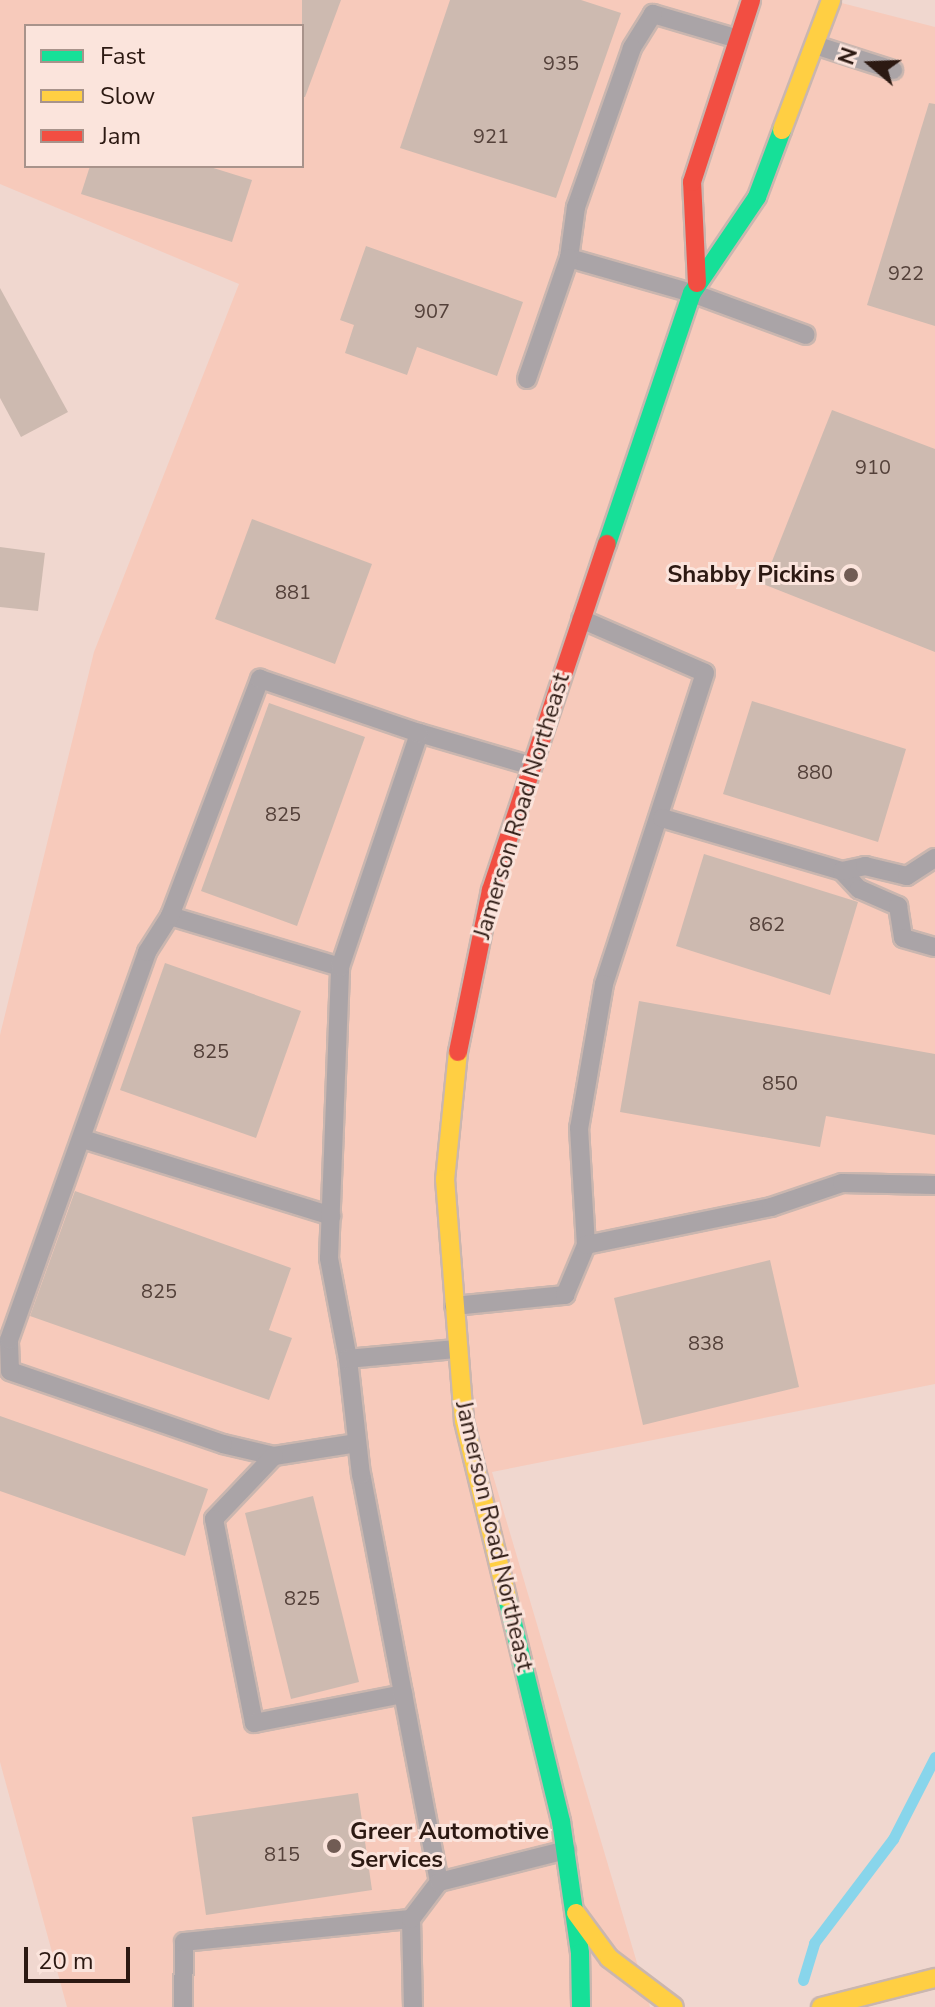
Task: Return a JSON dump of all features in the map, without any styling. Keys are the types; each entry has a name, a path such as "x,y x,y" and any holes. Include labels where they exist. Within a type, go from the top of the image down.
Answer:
{"street":[{"name":"Jamerson Road Northeast","path":"694,288 692,182 751,0"},
{"name":"Jamerson Road Northeast","path":"581,2007 566,1850 486,1523 464,1421 455,1349 445,1179 460,1034 491,890 694,288 757,197 831,0"},
{"path":"574,1909 609,1958 674,2007"},
{"path":"821,2007 935,1978"}],"lane":[{"path":"527,379 569,258 576,207 632,48 655,7 738,39"},
{"path":"815,45 893,70"},
{"path":"569,258 694,288 806,335"},
{"path":"452,1306 565,1295 586,1245 579,1128 601,998 662,818 705,673 581,619"},
{"path":"357,1443 274,1456 10,1371 9,1340 147,952 170,916 260,679 419,733 532,766"},
{"path":"419,733 340,967 329,1258 348,1359 357,1443 439,1882"},
{"path":"662,818 842,871 865,866 907,876 935,858"},
{"path":"842,871 859,889 898,906 903,938 935,947"},
{"path":"170,916 340,967"},
{"path":"83,1139 331,1216"},
{"path":"586,1245 771,1207 842,1183 935,1185"},
{"path":"348,1359 455,1349"},
{"path":"274,1456 214,1519 254,1723 403,1694"},
{"path":"413,2007 411,1919 439,1882 566,1850"},
{"path":"183,2007 184,1942 411,1919"}],"shaded area":[{"path":"0,0 830,0 935,27 935,1384 492,1472 650,2007 67,2007 0,1762 0,1035 94,652 239,284 0,184"}],"building":[{"path":"302,0 341,0 305,97 304,24"},
{"path":"450,0 581,0 621,13 556,198 400,148"},
{"path":"929,103 935,104 935,326 867,305"},
{"path":"89,168 213,168 252,180 232,242 81,194"},
{"path":"366,246 523,302 497,376 417,347 407,375 345,353 354,325 340,320"},
{"path":"0,288 68,412 21,437 0,398"},
{"path":"832,410 935,449 935,652 763,584"},
{"path":"252,519 372,564 335,664 215,619"},
{"path":"0,547 45,553 38,611 0,607"},
{"path":"752,701 906,749 878,842 723,794"},
{"path":"269,703 365,737 297,926 201,891"},
{"path":"704,854 858,902 830,995 676,946"},
{"path":"165,963 301,1011 256,1138 120,1090"},
{"path":"639,1001 935,1054 935,1135 826,1116 820,1147 620,1112"},
{"path":"75,1191 291,1268 269,1330 292,1338 269,1400 30,1316"},
{"path":"770,1260 799,1387 643,1425 614,1298"},
{"path":"0,1416 208,1489 185,1556 0,1491"},
{"path":"313,1496 359,1682 291,1699 245,1513"},
{"path":"358,1793 372,1890 206,1915 192,1817"}],"waterway":[{"path":"803,1980 814,1943 893,1839 935,1757"}],"traffic: fast":[{"path":"607,544 692,293 757,197 782,130"},
{"path":"507,1598 561,1821 580,1953 581,2007"}],"traffic: slow":[{"path":"782,130 831,0"},
{"path":"458,1052 445,1179 464,1421 507,1598"},
{"path":"576,1913 609,1958 674,2007"},
{"path":"821,2007 935,1978"}],"traffic: jam":[{"path":"697,283 692,182 751,0"},
{"path":"458,1052 491,890 607,544"}],"place":[{"name":"Shabby Pickins","path":"851,575"},
{"name":"Greer Automotive Services","path":"334,1846"}]}
